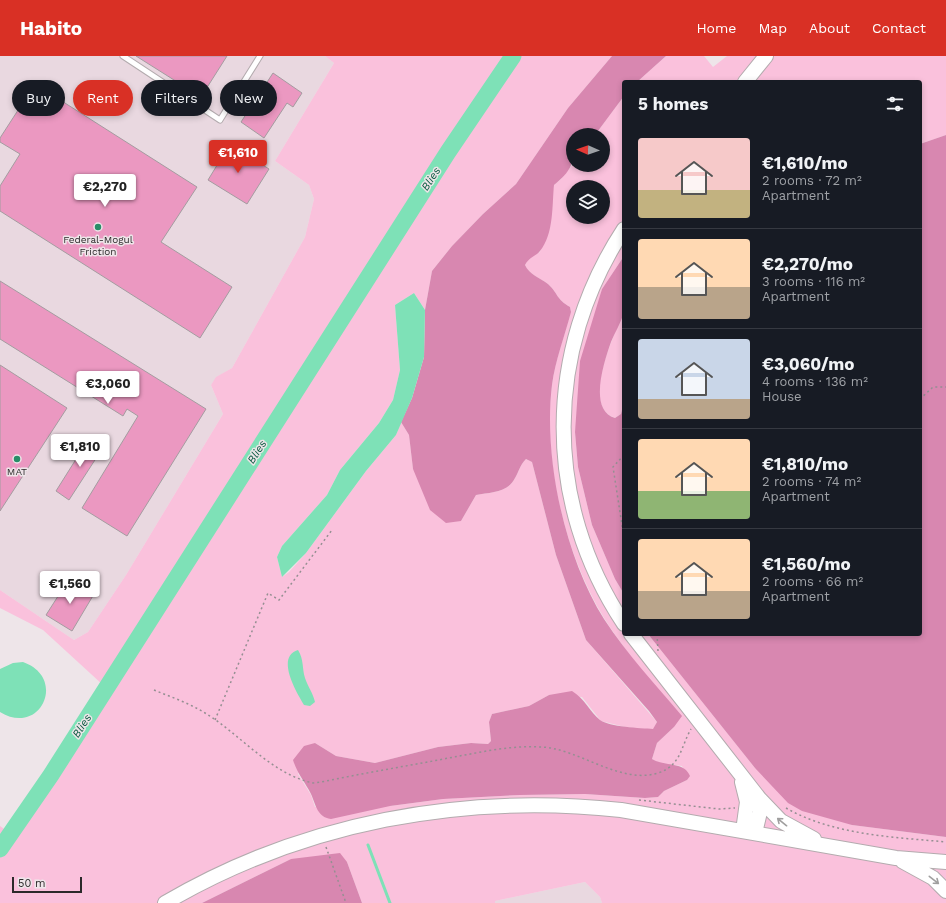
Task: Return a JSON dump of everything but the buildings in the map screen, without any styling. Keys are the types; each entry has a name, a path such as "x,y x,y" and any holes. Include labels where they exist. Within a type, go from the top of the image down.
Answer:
{"main road":[{"path":"746,80 766,56"},
{"path":"622,232 598,271 575,335 564,405 563,434 569,490 580,535 600,582 622,620"},
{"path":"633,636 718,743 740,776 760,798 787,826 829,846"},
{"path":"740,776 747,797 749,832"},
{"path":"749,832 760,812 760,798"},
{"path":"165,903 238,866 301,841 380,820 441,810 510,806 603,808 896,858 946,862"},
{"path":"896,858 933,878 946,891"}],"lane":[{"path":"123,56 220,120 260,56"}],"path":[{"path":"922,398 933,387 946,387"},
{"path":"622,457 613,467 622,525"},
{"path":"215,720 268,593 279,600 332,530"},
{"path":"154,690 205,713 251,749 292,776 313,783 488,750 541,747 567,751 589,762 629,773 646,775 659,773 671,766 682,751 690,731 699,720"},
{"path":"785,807 800,816 851,831 946,842"},
{"path":"325,843 346,903"}],"shaded area":[{"path":"0,56 325,56 334,63 275,161 309,185 314,199 305,237 232,368 217,377 211,385 223,414 126,575 88,632 74,640 0,590"},
{"path":"325,56 612,56 568,108 516,184 483,214 452,246 432,271 425,310 414,293 395,305 400,370 393,400 379,423 340,470 327,495 282,546 277,557 282,577 289,572 306,553 366,471 396,435 401,422 409,435 413,469 461,521 476,495 498,491 508,487 512,483 526,459 532,462 556,555 586,640 657,722 653,730 625,727 601,721 582,697 549,695 529,706 492,714 489,722 491,741 488,744 471,743 438,747 375,763 336,756 315,743 298,774 311,795 315,807 390,806 443,799 520,795 585,794 645,798 658,797 664,791 687,780 682,766 659,763 652,759 657,743 674,727 640,671 604,618 590,593 568,536 554,474 550,444 550,414 553,376 571,311 570,307 560,299 548,284 532,273 525,265 529,257 540,252 554,185 567,172 610,172 610,128 600,128 622,99 622,259 602,289 575,432 578,467 592,525 615,579 622,591 622,636 650,636 755,768 852,825 946,837 946,903 602,903 600,897 585,882 495,901 495,903 362,903 347,862 291,859 202,903 0,903 0,826 7,831 103,685 43,630 0,608 0,590 74,640 88,632 126,575 223,414 211,385 216,377 232,368 305,237 314,199 309,185 275,161 334,63"},
{"path":"612,56 666,56 639,80 622,80 622,99 600,128 566,128 567,172 554,185 552,219 548,236 540,251 525,265 532,273 551,287 560,299 570,307 571,312 553,376 550,413 554,475 568,537 578,567 590,594 604,619 632,657 682,716 674,727 657,743 652,759 679,766 687,771 690,776 687,780 664,791 658,797 645,798 585,794 520,795 443,799 390,806 331,819 326,818 318,810 293,760 304,746 315,743 336,756 375,763 438,747 471,743 488,744 491,741 489,722 492,714 529,706 549,695 572,691 577,694 596,717 604,722 625,727 653,729 657,722 586,640 556,555 532,462 526,459 512,483 508,487 498,491 476,495 461,521 446,523 430,510 413,469 409,435 401,422 412,398 424,357 425,310 432,271 452,246 483,214 516,184 568,108"},
{"path":"666,56 704,56 713,67 727,56 946,56 946,135 922,143 922,80 639,80"},
{"path":"946,135 946,837 852,825 802,811 788,803 755,768 650,636 922,636 922,143"},
{"path":"622,259 622,318 611,342 605,361 600,384 600,396 602,406 607,413 615,418 621,414 622,410 622,591 615,579 592,525 578,467 575,432 580,361 602,289"},
{"path":"414,293 425,310 424,357 412,398 396,435 366,471 306,553 282,577 277,557 282,546 327,495 340,470 379,423 393,400 400,370 395,305"},
{"path":"622,316 622,410 621,414 615,418 605,411 600,400 600,385 603,369 613,336"},
{"path":"298,650 301,657 305,678 315,702 310,706 304,705 293,684 288,667 288,660 291,654"},
{"path":"23,662 37,670 44,680 46,691 43,702 37,711 27,717 14,718 0,712 0,669 13,663"},
{"path":"340,853 347,862 362,903 202,903 291,859"},
{"path":"585,882 600,897 602,903 495,903 495,901"}],"waterway":[{"name":"Blies","path":"0,849 51,775 448,152 513,56"},
{"path":"368,845 390,903"}],"place":[{"name":"Federal-Mogul Friction","path":"98,227"},
{"name":"MAT","path":"17,459"}]}
